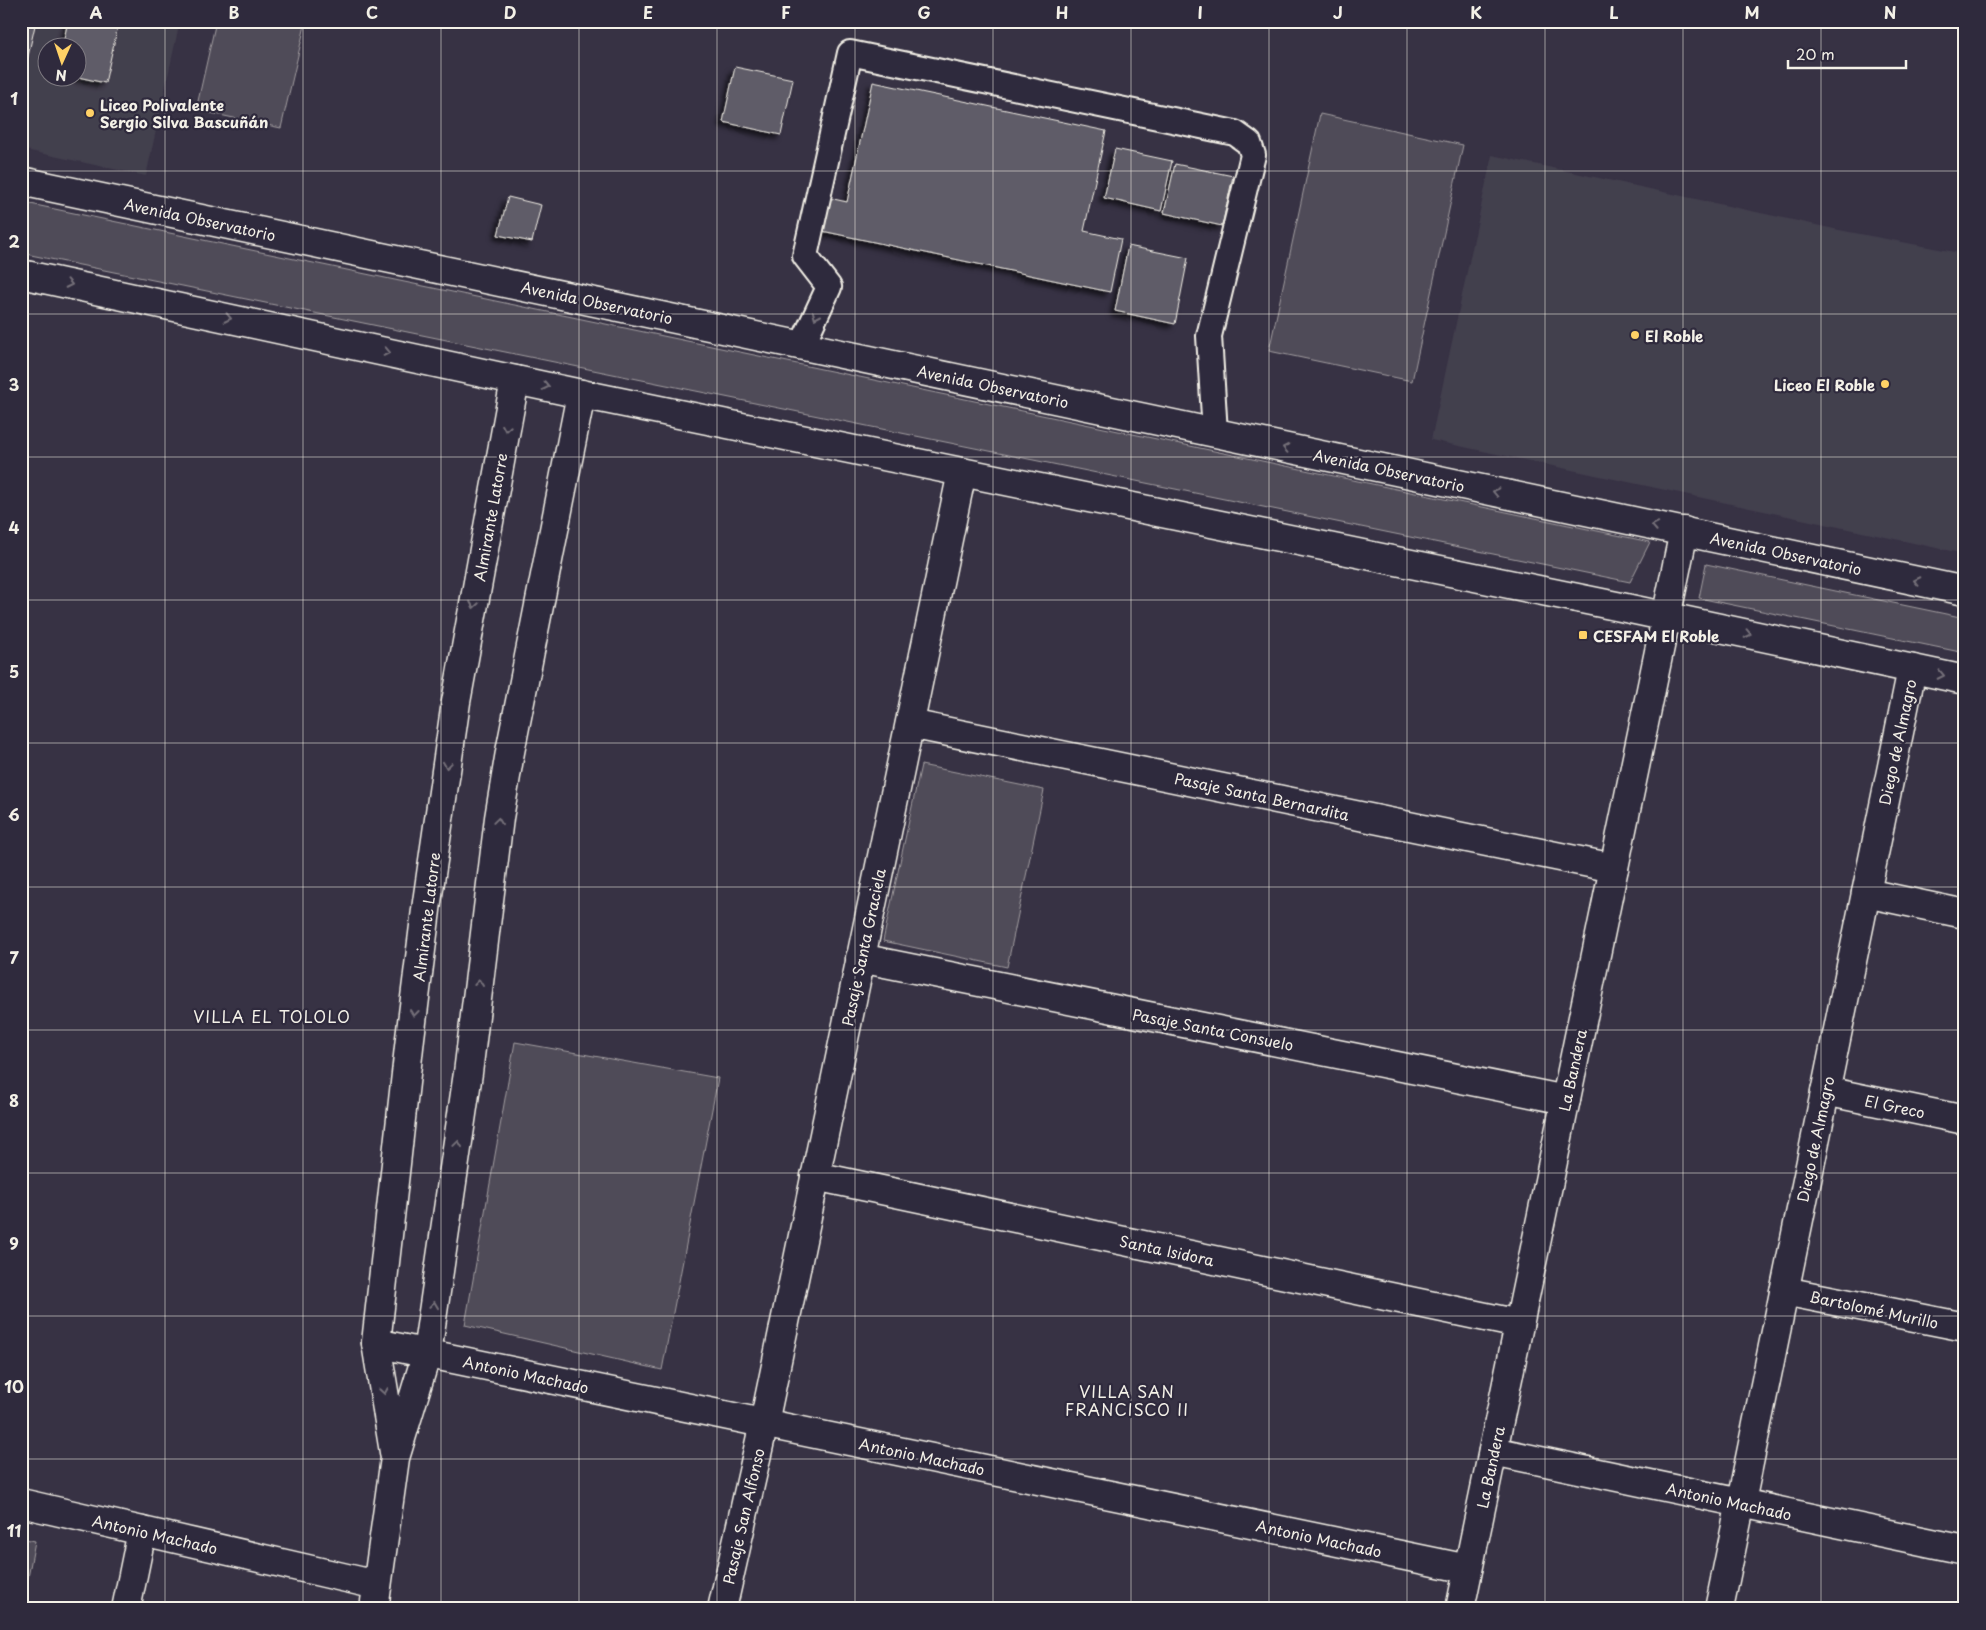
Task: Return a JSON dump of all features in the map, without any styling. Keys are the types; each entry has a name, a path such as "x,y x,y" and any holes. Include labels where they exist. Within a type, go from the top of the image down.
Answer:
{"street":[{"name":"Avenida Observatorio","path":"21,181 1965,591"},
{"path":"21,274 581,394 1965,680"},
{"name":"Almirante Latorre","path":"395,1458 376,1343 410,1038 456,702 515,380"},
{"name":"Almirante Latorre","path":"376,1597 395,1458 427,1353 468,1073 498,818 581,394"},
{"name":"Pasaje Santa Graciela","path":"764,1423 962,472"},
{"name":"La Bandera","path":"1460,1609 1684,532"},
{"name":"Diego de Almagro","path":"1719,1609 1912,669"},
{"name":"Pasaje Santa Bernardita","path":"910,724 1614,868"},
{"path":"1866,893 1965,914"},
{"name":"Pasaje Santa Consuelo","path":"860,958 1566,1100"},
{"name":"El Greco","path":"1825,1091 1965,1120"},
{"name":"Santa Isidora","path":"815,1176 1519,1324"},
{"name":"Bartolomé Murillo","path":"1784,1290 1965,1327"},
{"name":"Antonio Machado","path":"376,1343 1468,1569"},
{"name":"Pasaje San Alfonso","path":"722,1609 764,1423"},
{"name":"Antonio Machado","path":"1493,1451 1965,1550"},
{"name":"Antonio Machado","path":"21,1503 142,1531 376,1597"},
{"path":"126,1609 142,1531"}],"lane":[{"path":"802,345 828,287 806,256 850,53 1235,133 1249,143 1252,154 1209,336 1215,433"}],"shaded area":[{"name":"Liceo Polivalente Sergio Silva Bascuñán","path":"21,21 180,21 146,176 21,149"},
{"path":"216,21 306,21 281,128 196,110"},
{"path":"1320,114 1463,145 1412,381 1269,351"},
{"name":"El Roble","path":"1492,155 1839,230 1965,254 1965,554 1431,440"},
{"path":"21,202 1650,542 1630,582 21,253"},
{"path":"1706,564 1965,618 1965,653 1699,598"},
{"path":"921,765 1044,790 1007,967 883,941"},
{"path":"515,1042 718,1078 662,1370 465,1325"},
{"path":"21,1538 35,1541 22,1609 21,1609"}],"building":[{"path":"21,21 36,21 26,65 21,64"},
{"path":"68,21 119,21 105,83 88,79 88,38 64,38"},
{"path":"735,67 793,79 781,135 723,122"},
{"path":"873,82 1106,131 1084,231 1121,239 1110,292 822,231 829,198 847,202"},
{"path":"1115,149 1172,161 1161,211 1104,198"},
{"path":"1175,164 1233,176 1222,226 1164,213"},
{"path":"508,197 541,205 532,242 498,235"},
{"path":"1128,246 1188,258 1175,324 1115,311"}],"place":[{"name":"Liceo Polivalente Sergio Silva Bascuñán","path":"90,113"},
{"name":"El Roble","path":"1635,335"},
{"name":"Liceo El Roble","path":"1885,384"},
{"name":"CESFAM El Roble","path":"1583,635"}],"district":[{"name":"VILLA EL TOLOLO","path":"272,1016"},
{"name":"VILLA SAN FRANCISCO II","path":"1127,1400"}]}
